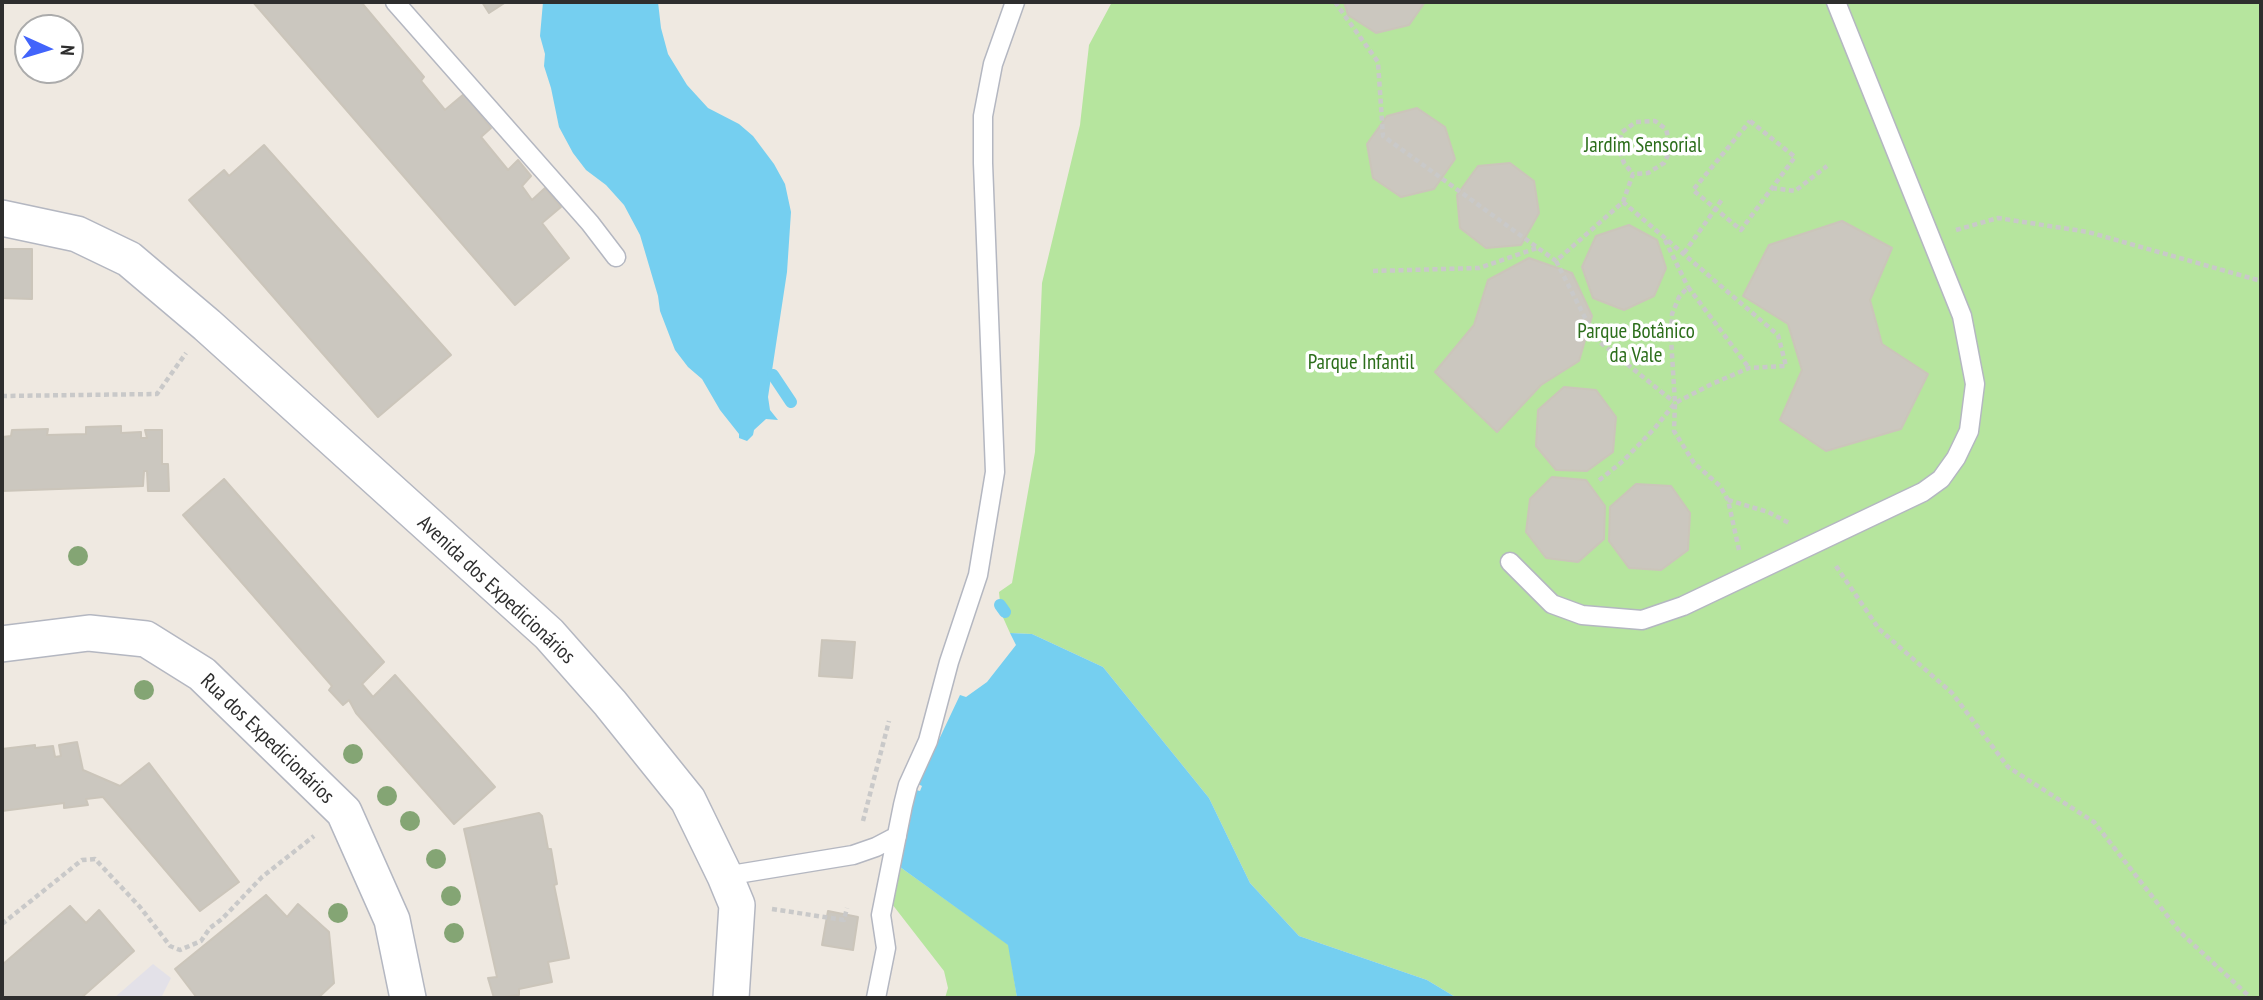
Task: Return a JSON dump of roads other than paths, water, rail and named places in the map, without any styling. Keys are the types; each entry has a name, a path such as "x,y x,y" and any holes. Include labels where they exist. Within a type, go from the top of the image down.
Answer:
{"street":[{"name":"Avenida dos Expedicionários","path":"2,218 77,234 129,259 549,634 610,703 688,800 731,890 731,998"},
{"name":"Rua dos Expedicionários","path":"2,644 89,632 146,639 202,674 344,812 392,920 408,998"}],"lane":[{"path":"395,2 581,213 616,257"},
{"path":"876,998 886,948 881,915 908,785 928,741 949,662 978,575 992,496 995,472 982,163 983,117 993,64 1015,2"},
{"path":"1510,562 1552,604 1582,615 1642,620 1683,606 1746,578 1923,492 1941,479 1956,458 1969,431 1975,384 1962,316 1836,2"},
{"path":"731,890 853,855 897,836"}],"water":[{"path":"543,2 658,2 668,54 687,85 708,108 739,124 753,136 785,184 791,212 787,272 768,397 770,410 778,420 766,419 747,441 739,438 739,434 720,410 702,379 675,350 660,311 640,235 624,205 606,185 586,170 559,127 544,66 545,54 540,36"},
{"path":"1010,633 1032,634 1103,667 1209,798 1250,883 1299,936 1427,980 1457,998 1017,998 1008,945 900,867 916,790 920,791 922,786 918,784 960,695 966,697 987,682 1016,645"}],"waterway":[{"path":"773,375 791,402"},
{"path":"1000,605 1005,612"}],"park label":[{"name":"Jardim Sensorial","path":"1643,146"},
{"name":"Parque Botânico da Vale","path":"1636,344"},
{"name":"Parque Infantil","path":"1361,363"}]}
